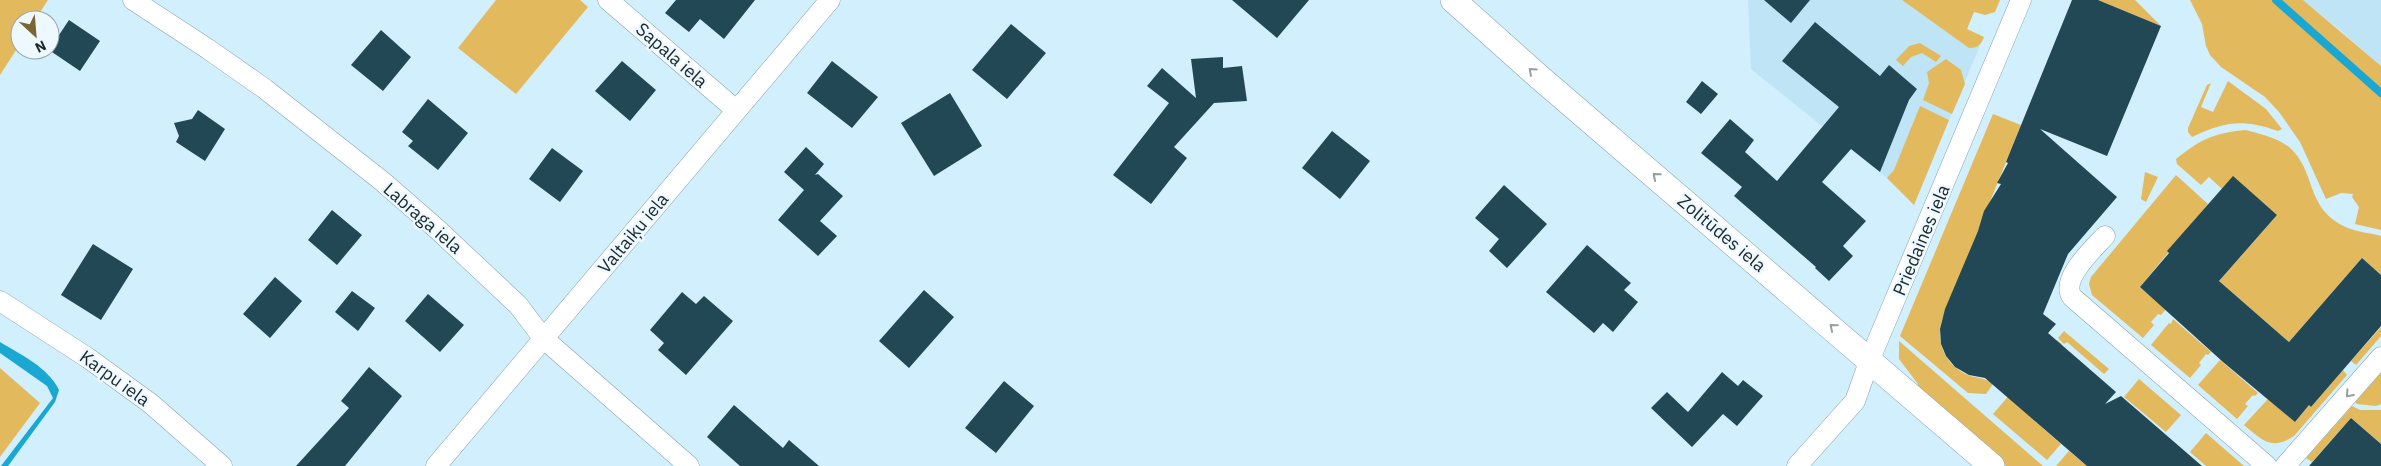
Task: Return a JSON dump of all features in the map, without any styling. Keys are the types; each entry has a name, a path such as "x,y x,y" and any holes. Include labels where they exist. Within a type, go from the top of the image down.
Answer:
{"street":[{"name":"Labraga iela","path":"133,0 265,89 382,182 437,229 518,305 544,338 689,466"},
{"name":"Sapala iela","path":"608,0 736,110"},
{"name":"Valtaiķu iela","path":"436,466 830,0"},
{"name":"Zolitūdes iela","path":"1453,0 1545,82 1870,359 1992,466"},
{"name":"Priedaines iela","path":"1797,466 1855,401 1870,359 2021,0"},
{"path":"2105,236 2073,274 2068,288 2072,298 2267,466"},
{"name":"Karpu iela","path":"0,301 88,358 150,403 222,466"},
{"path":"2286,466 2381,357"}],"shaded area":[{"path":"0,0 48,0 42,10 10,10 10,60 0,75"},
{"path":"496,0 580,0 588,7 516,94 458,48"},
{"path":"1748,0 1902,0 1969,48 1980,45 1914,205 1887,178 1751,69"},
{"path":"1902,0 2000,0 1995,12 1985,15 1974,12 1967,29 1984,37 1979,46 1969,48"},
{"path":"2098,0 2135,0 2161,26"},
{"path":"2190,0 2303,0 2381,66 2381,230 2355,224 2359,207 2352,197 2353,194 2341,193 2326,199 2300,142 2279,112 2265,97 2221,67 2210,55 2206,46 2202,24"},
{"path":"2303,0 2381,0 2381,66 2340,30"},
{"path":"1920,43 1941,56 1936,62 1922,53 1911,57 1903,66 1896,60 1909,46"},
{"path":"1946,59 1961,70 1965,84 1952,114 1923,100 1929,83 1927,72"},
{"path":"2228,81 2266,109 2282,129 2278,131 2244,123 2225,125 2192,137 2188,132 2188,128 2207,85 2211,83 2201,107 2213,112"},
{"path":"1920,106 1949,120 1914,205 1887,178 1894,170"},
{"path":"1993,114 2021,125 1940,329 1941,345 1948,360 1960,371 1993,384 1986,394 1968,393 1900,336"},
{"path":"2246,130 2278,140 2294,152 2301,161 2319,203 2335,221 2348,228 2381,236 2381,275 2362,258 2289,342 2219,281 2277,215 2233,177 2222,189 2209,177 2201,185 2177,164 2176,159 2193,146 2208,138"},
{"path":"2145,172 2158,177 2146,202 2141,199"},
{"path":"2176,175 2208,204 2140,287 2166,309 2151,322 2154,325 2143,338 2092,295 2089,284 2091,277"},
{"path":"2173,319 2211,352 2208,355 2206,354 2199,363 2201,365 2190,378 2151,345 2169,323 2171,324"},
{"path":"2381,327 2381,336 2356,365 2351,361"},
{"path":"2064,331 2109,369 2104,374 2067,342 2064,344 2058,338"},
{"path":"2057,340 2062,344 2021,392 2036,422 2061,444 2047,460 1993,414"},
{"path":"1899,341 2043,466 2006,466 1916,389 1918,384 1899,359"},
{"path":"2220,360 2258,393 2255,396 2253,395 2245,404 2248,406 2237,419 2198,385"},
{"path":"0,368 40,403 0,457"},
{"path":"2343,370 2347,375 2294,436 2279,443 2267,442 2244,425 2268,399 2295,422 2309,405 2311,407"},
{"path":"2381,372 2381,404 2376,406 2357,404 2355,402"},
{"path":"2139,379 2181,415 2166,432 2124,397"},
{"path":"2352,406 2360,410 2381,410 2381,444 2351,418 2312,462 2306,458"},
{"path":"2206,433 2244,466 2206,466 2190,452"},
{"path":"2069,451 2087,466 2056,466"}],"water":[{"path":"0,342 41,368 59,390 55,402 8,466 1,466 53,398 47,386 0,353"}],"building":[{"path":"676,0 755,0 724,39 700,19 689,32 665,13"},
{"path":"1232,0 1309,0 1277,38"},
{"path":"1764,0 1810,0 1791,23"},
{"path":"2072,0 2098,0 2161,26 2107,156 2040,129 2117,197 2068,254 2043,314 2056,324 2048,333 2116,392 2105,404 2121,396 2202,466 2087,466 1985,378 1969,375 1955,367 1946,356 1941,344 1940,329 1945,309 1978,231 1984,211 2001,184 1997,183 2008,163 2006,162"},
{"path":"69,20 100,41 80,71 60,57 60,34"},
{"path":"1815,22 1880,76 1889,65 1917,89 1909,100 1880,172 1851,149 1822,182 1866,221 1843,246 1853,256 1829,281 1816,267 1734,196 1742,187 1701,153 1730,119 1754,140 1745,152 1777,181 1839,107 1782,61"},
{"path":"1011,24 1046,53 1007,99 972,70"},
{"path":"381,30 411,57 383,91 351,65"},
{"path":"1223,57 1223,68 1242,66 1247,101 1214,103 1174,147 1187,158 1151,204 1113,175 1169,103 1147,86 1162,68 1196,98 1191,59"},
{"path":"622,61 656,90 630,121 595,91"},
{"path":"832,61 878,97 852,128 807,93"},
{"path":"1702,81 1718,94 1701,114 1686,102"},
{"path":"950,93 982,146 934,176 901,123"},
{"path":"428,99 468,133 438,170 408,146 413,141 402,132"},
{"path":"198,110 225,129 205,161 176,142 179,136 174,123 192,119"},
{"path":"1332,131 1370,161 1340,199 1302,168"},
{"path":"806,147 824,164 815,175 818,174 843,196 820,221 837,236 818,256 778,220 804,190 784,172"},
{"path":"552,148 583,171 560,202 529,179"},
{"path":"2233,176 2277,215 2219,281 2289,342 2362,258 2381,275 2381,326 2311,407 2309,405 2295,422 2223,362 2140,287 2169,253 2167,251"},
{"path":"1504,185 1547,224 1507,268 1489,251 1499,239 1475,218"},
{"path":"332,210 362,235 337,265 308,240"},
{"path":"93,244 133,269 101,320 61,295"},
{"path":"1587,245 1631,283 1624,290 1638,302 1613,332 1603,323 1594,333 1546,292"},
{"path":"275,277 302,301 270,338 243,314"},
{"path":"924,290 954,317 909,368 879,341"},
{"path":"352,291 375,308 358,331 335,312"},
{"path":"682,292 696,304 704,296 733,321 686,375 658,350 664,343 650,330"},
{"path":"428,294 464,325 440,352 405,321"},
{"path":"369,367 402,396 345,466 296,466 349,408 341,401"},
{"path":"1722,372 1738,386 1743,380 1763,396 1737,426 1723,414 1692,447 1651,408 1667,392 1688,412"},
{"path":"1004,381 1034,406 996,453 965,428"},
{"path":"734,405 783,448 789,440 819,466 740,466 707,437"},
{"path":"2351,418 2381,444 2381,466 2309,466"}],"waterway":[{"path":"2276,0 2381,93"}]}
